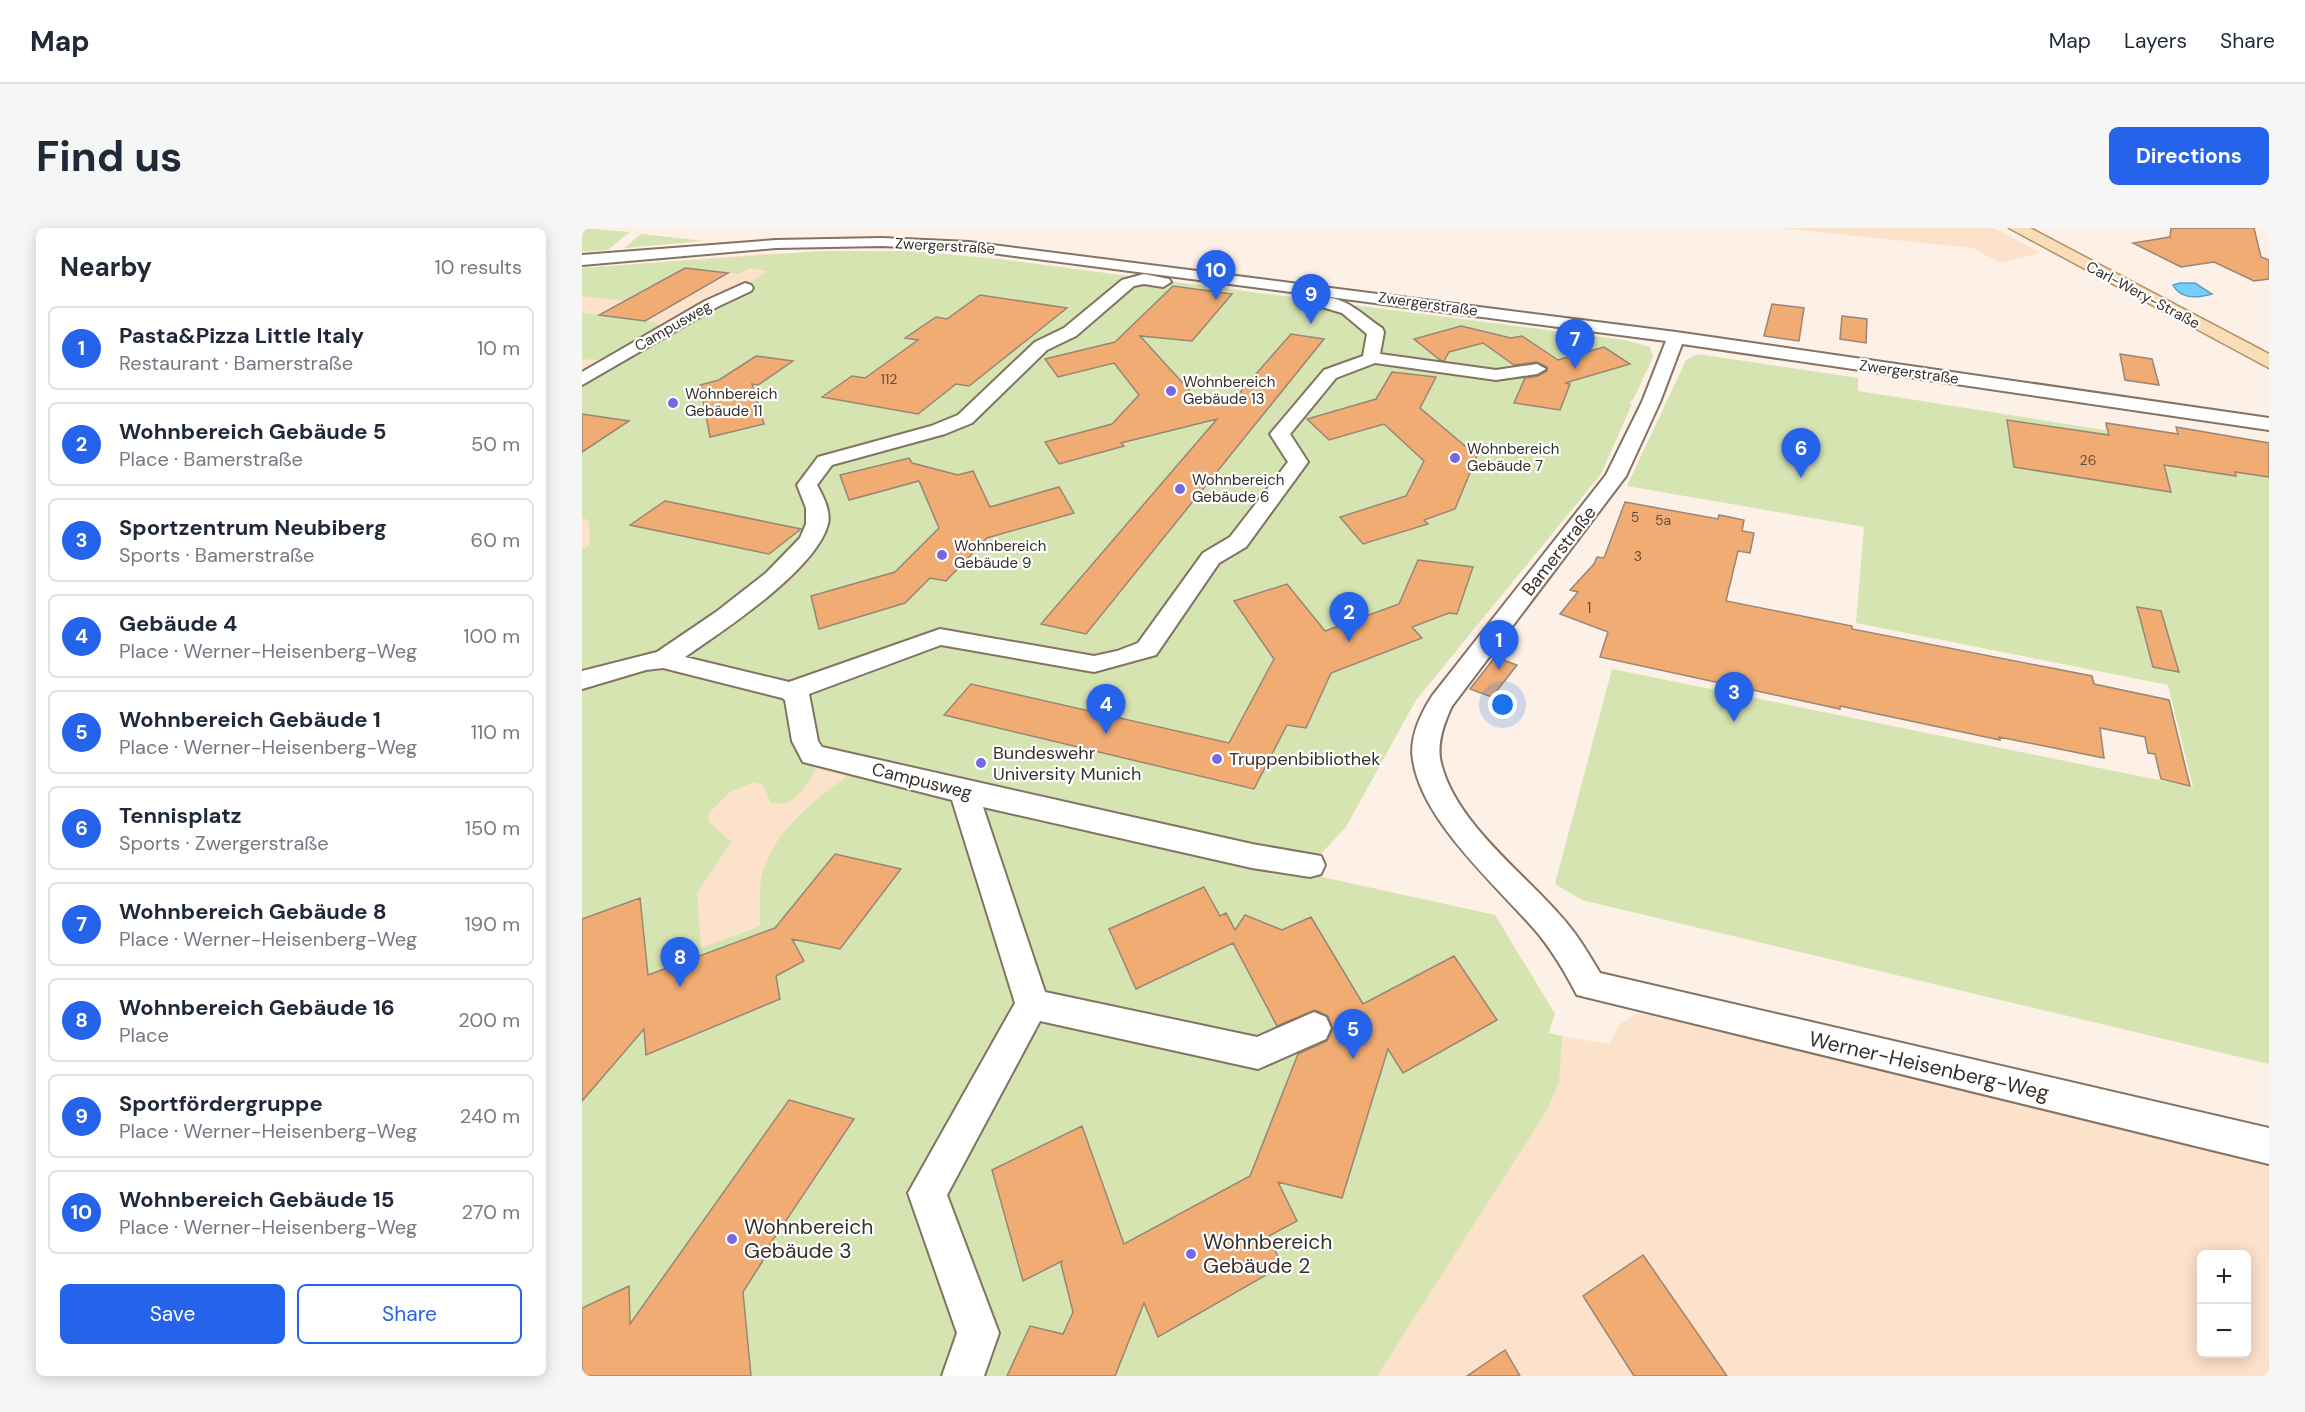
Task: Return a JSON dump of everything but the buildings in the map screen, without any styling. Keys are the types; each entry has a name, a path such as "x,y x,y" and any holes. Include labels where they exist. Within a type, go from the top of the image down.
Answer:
{"main road":[{"name":"Carl-Wery-Straße","path":"2017,228 2269,362"}],"street":[{"name":"Zwergerstraße","path":"582,260 776,244 882,242 969,246 1676,337 2269,424"},
{"path":"663,660 706,631 792,563 817,526 816,508 807,485 825,461 938,430 965,419 1041,346 1070,332 1134,281 1144,279 1344,306 1354,311 1378,335 1372,348 1373,358"},
{"name":"Campusweg","path":"582,380 745,288"},
{"name":"Bamerstraße","path":"1589,985 1563,942 1463,829 1435,786 1427,762 1429,724 1441,702 1616,476 1651,402 1676,337"},
{"path":"582,680 645,662 663,660 790,691 940,638 1094,664 1122,658 1147,649 1211,558 1238,542 1298,462 1281,439 1280,434 1330,374 1373,358 1496,375 1537,369"},
{"path":"582,364 603,367"},
{"name":"Campusweg","path":"790,691 797,695 802,732 813,755 964,792 1258,857 1310,865"},
{"path":"963,1376 972,1358 978,1333 927,1193 1032,1004 964,792"},
{"path":"976,834 990,814 1000,809 1029,806"},
{"name":"Werner-Heisenberg-Weg","path":"1589,985 2269,1146"},
{"path":"1032,1004 1258,1053 1314,1028"}],"shaded area":[{"path":"1780,228 1994,228 2041,253 2000,263 1973,248"},
{"name":"Bundeswehr University Munich","path":"774,253 1638,343 1634,398 1629,403 1601,474 1416,700 1305,873 1495,915 1555,1014 1549,1034 1609,1044 1620,1024 1636,1014 1661,1013 2269,1162 2269,1376 582,1376 582,268"}],"green space":[{"path":"582,228 630,232 608,250 582,252"},
{"path":"641,234 705,241 624,248"},
{"path":"820,251 913,251 998,259 1624,340 1650,347 1653,357 1634,398 1629,403 1632,404 1601,474 1416,700 1346,827 1315,860 830,751 816,735 809,703 696,663 582,673 582,550 590,545 589,520 582,518 582,386 724,302 767,271 750,268 739,274 685,268 627,301 582,296 582,268"},
{"path":"582,313 653,322 659,325 607,358 582,359"},
{"path":"1697,354 1858,378 1858,391 2105,430 2105,423 2174,433 2176,439 2231,444 2250,439 2269,442 2269,1064 1582,900 1555,884 1612,669 2193,787 2168,685 1856,623 1864,527 1627,486 1686,360"},
{"path":"650,668 775,694 788,701 793,745 803,759 812,761 815,771 798,795 787,802 771,803 763,785 754,782 730,792 708,814 710,823 731,842 697,893 701,948 760,926 761,879 774,847 796,819 850,774 1495,915 1555,1014 1548,1033 1562,1036 1559,1082 1547,1110 1377,1376 582,1376 582,685"}],"water":[{"path":"2195,283 2212,294 2190,297 2176,290 2173,285"}],"place":[{"name":"Wohnbereich Gebäude 15","path":"1216,300"},
{"name":"Sportfördergruppe","path":"1311,324"},
{"name":"Wohnbereich Gebäude 8","path":"1575,369"},
{"name":"Wohnbereich Gebäude 13","path":"1171,391"},
{"name":"Wohnbereich Gebäude 11","path":"673,403"},
{"name":"Wohnbereich Gebäude 7","path":"1455,458"},
{"name":"Tennisplatz","path":"1801,478"},
{"name":"Wohnbereich Gebäude 6","path":"1180,489"},
{"name":"Wohnbereich Gebäude 9","path":"942,555"},
{"name":"Wohnbereich Gebäude 5","path":"1349,642"},
{"name":"Pasta&Pizza Little Italy","path":"1499,670"},
{"name":"Sportzentrum Neubiberg","path":"1734,722"},
{"name":"Gebäude 4","path":"1106,734"},
{"name":"Truppenbibliothek","path":"1217,759"},
{"name":"Bundeswehr University Munich","path":"981,763"},
{"name":"Wohnbereich Gebäude 16","path":"680,987"},
{"name":"Wohnbereich Gebäude 1","path":"1353,1059"},
{"name":"Wohnbereich Gebäude 3","path":"732,1239"},
{"name":"Wohnbereich Gebäude 2","path":"1191,1254"}]}
